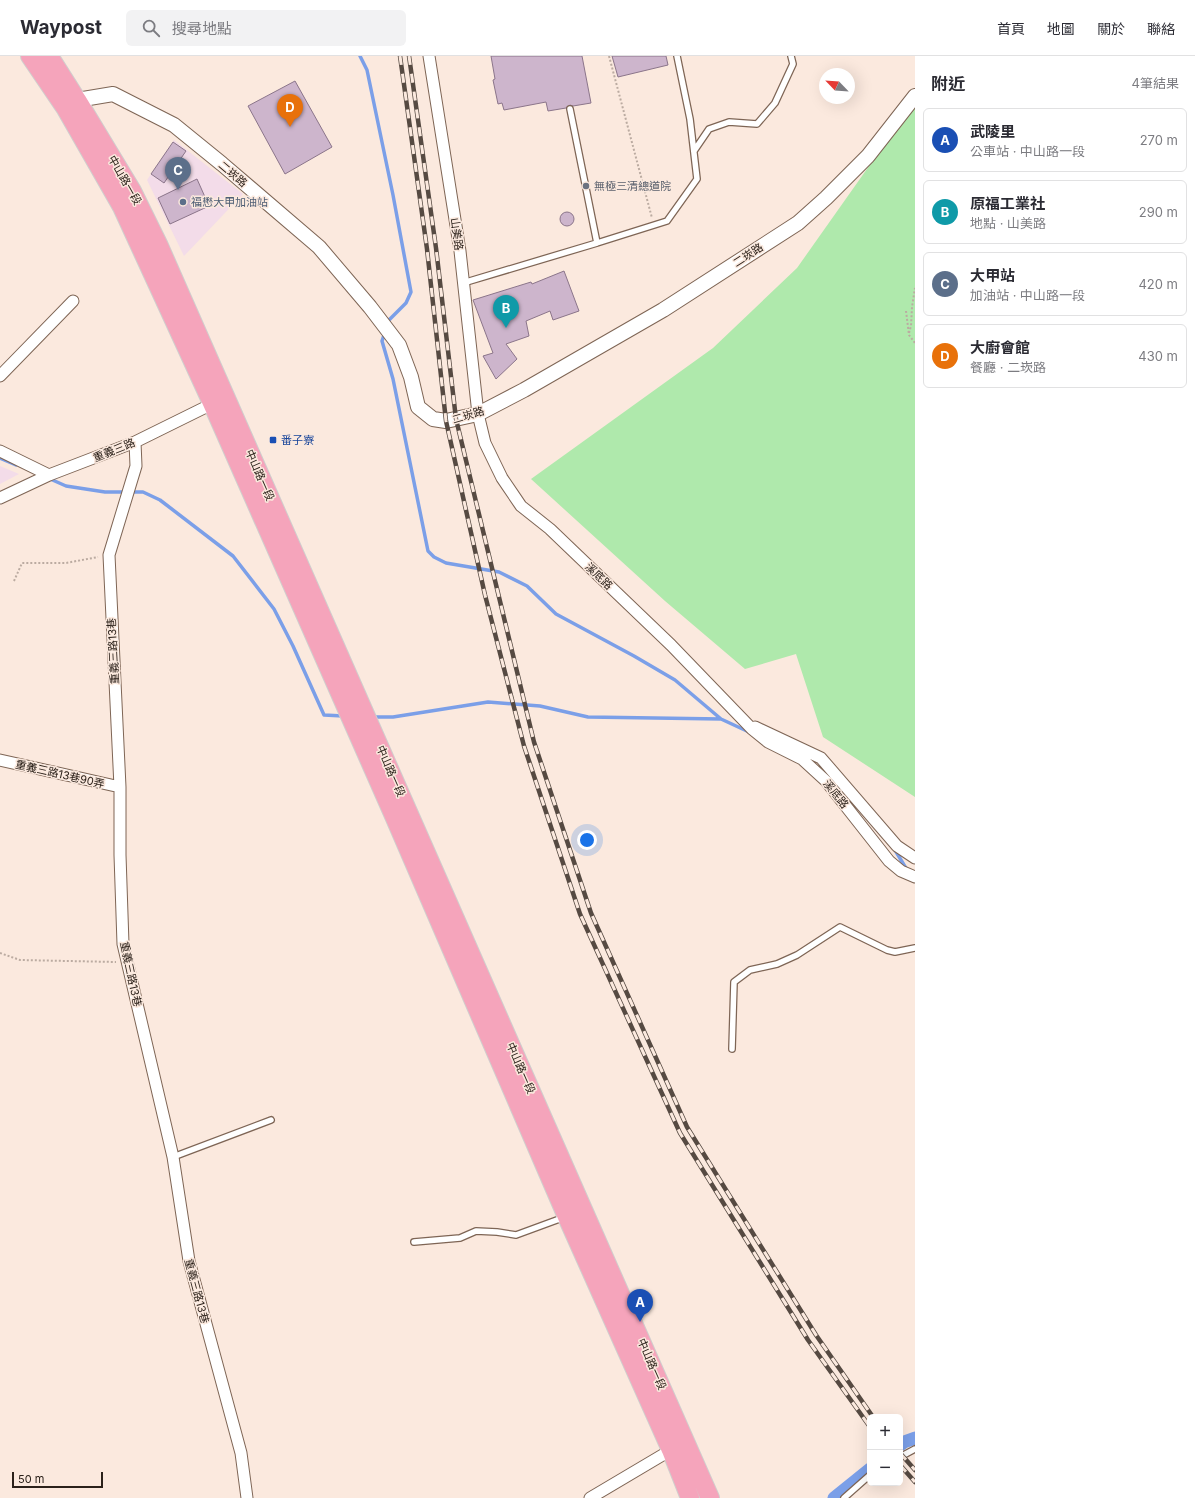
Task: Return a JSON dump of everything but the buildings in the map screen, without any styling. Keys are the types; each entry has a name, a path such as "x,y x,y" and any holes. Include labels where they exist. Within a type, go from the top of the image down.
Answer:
{"main road":[{"name":"中山路一段","path":"30,56 72,104"},
{"name":"中山路一段","path":"48,56 122,208 219,400 394,816 549,1154 710,1498"},
{"name":"中山路一段","path":"549,1154 567,1217 671,1450 690,1498"}],"street":[{"name":"山美路","path":"429,56 460,251 478,414"},
{"name":"二崁路","path":"72,104 113,94 174,125 319,247 370,307 399,345 411,377 418,407 433,419 446,421 478,414 524,390 663,310 798,223 826,198 868,156 915,96"},
{"path":"0,376 73,301"},
{"name":"重義三路","path":"0,498 49,476 135,442 219,400"},
{"name":"溪底路","path":"478,414 485,443 502,478 521,506 550,529 654,628 749,726 768,742 802,759 826,781 889,861 901,871 915,877"},
{"name":"重義三路13巷","path":"135,442 136,466 109,555 120,788 120,855 124,944 173,1157 189,1261 241,1453 248,1498"},
{"path":"0,451 49,476"},
{"name":"溪底路","path":"749,726 821,758 898,846 915,858"},
{"name":"重義三路13巷90弄","path":"0,760 120,788"},
{"path":"590,1498 671,1450"}],"lane":[{"path":"463,283 597,243 667,220 697,179 690,119 677,56"},
{"path":"694,151 709,129 729,122 757,124 775,103 792,64 791,56"},
{"path":"570,109 597,243"},
{"path":"732,1049 734,982 750,970 777,964 798,955 840,927 887,950 895,952 915,948"},
{"path":"173,1157 271,1120"},
{"path":"414,1242 460,1238 476,1231 516,1235 567,1217"},
{"path":"903,1456 915,1449"},
{"path":"844,1498 867,1478"}],"path":[{"path":"609,56 654,225"},
{"path":"909,334 915,288"},
{"path":"906,311 909,334 915,343"},
{"path":"14,581 22,563 66,563 109,555"},
{"path":"0,953 20,960 128,963"}],"shaded area":[{"path":"174,140 243,194 184,256 147,180"},
{"path":"0,466 19,474 0,484"}],"green space":[{"path":"915,101 915,797 823,737 796,654 745,669 665,601 531,479 713,348 797,268"}],"waterway":[{"path":"360,56 367,70 393,195 411,292 406,303 389,320 387,324"},
{"path":"385,332 382,341 393,379 428,551 434,557 446,563 499,572 527,586 556,614 675,680 721,719 749,732"},
{"path":"0,458 16,465"},
{"path":"48,478 66,486 105,492 143,492 160,500 233,556 274,609 293,646 324,715 343,716"},
{"path":"371,717 393,717 488,702 540,706 588,717 721,719"},
{"path":"895,850 907,870"},
{"path":"903,1443 915,1438"},
{"path":"834,1498 867,1471"}],"railway":[{"path":"400,56 427,249 446,421 485,595 524,746 580,914 680,1133 808,1340 867,1423"},
{"path":"409,56 436,248 456,419 534,742 591,913 687,1127 816,1335 871,1414"},
{"path":"903,1456 915,1470"},
{"path":"903,1468 915,1482"}],"place":[{"name":"大廚會館","path":"290,127"},
{"name":"無極三清總道院","path":"586,186"},
{"name":"大甲站","path":"178,190"},
{"name":"福懋大甲加油站","path":"183,202"},
{"name":"原福工業社","path":"506,328"},
{"name":"番子寮","path":"273,440"},
{"name":"武陵里","path":"640,1322"}]}
